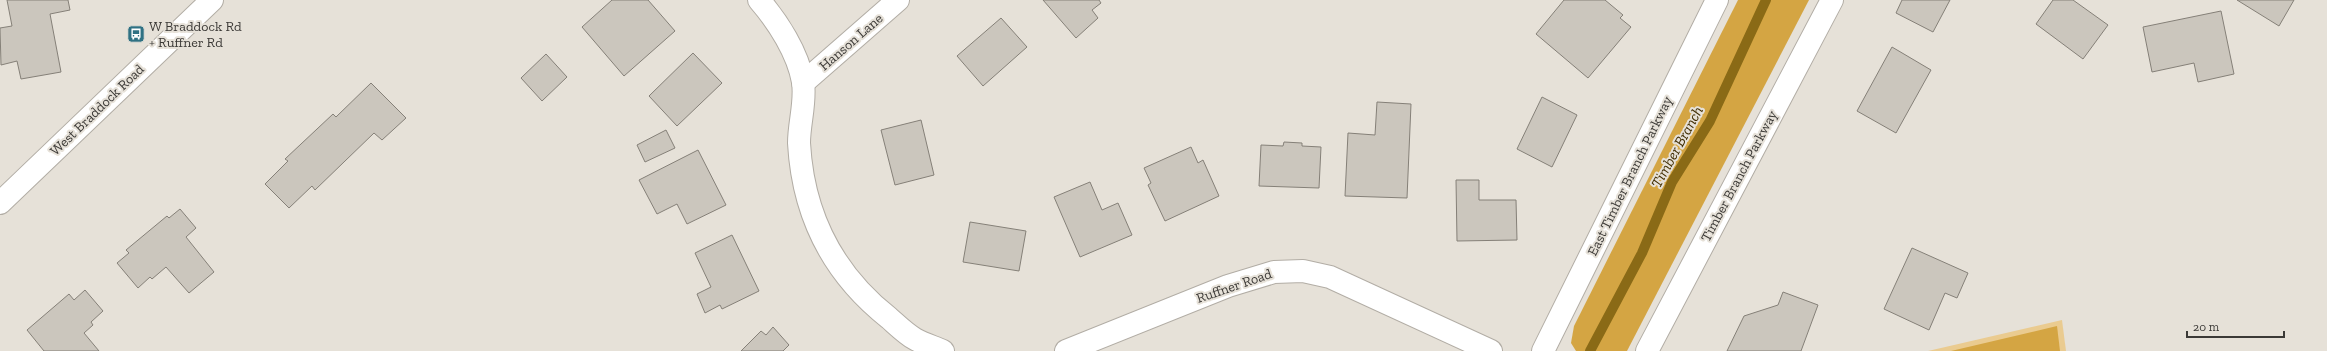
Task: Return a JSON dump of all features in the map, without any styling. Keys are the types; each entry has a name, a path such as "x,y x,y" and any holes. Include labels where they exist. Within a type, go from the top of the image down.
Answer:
{"street":[{"name":"West Braddock Road","path":"0,203 212,0"},
{"path":"759,0 770,12 796,57 803,83 799,142 804,188 824,244 848,278 874,307 914,338 943,351"},
{"name":"Hanson Lane","path":"803,83 898,0"},
{"name":"East Timber Branch Parkway","path":"1544,351 1717,0"},
{"name":"Timber Branch Parkway","path":"1647,351 1832,0"},
{"name":"Ruffner Road","path":"1066,351 1228,286 1274,272 1303,271 1330,277 1491,351"}],"shaded area":[{"path":"1738,0 1809,0 1627,351 1576,351 1571,343 1574,326"},
{"path":"2062,320 2066,351 1928,351"},
{"path":"2057,326 2060,351 1951,351"}],"building":[{"path":"7,0 68,0 70,10 50,14 61,72 21,79 17,61 1,65 0,28 12,26"},
{"path":"612,0 648,0 675,31 624,76 582,27"},
{"path":"1043,0 1099,0 1101,3 1092,10 1098,18 1076,38"},
{"path":"1564,0 1605,0 1623,15 1620,18 1631,27 1588,78 1536,34"},
{"path":"1902,0 1950,0 1933,32 1896,13"},
{"path":"2053,0 2073,0 2108,25 2083,59 2036,24"},
{"path":"2237,0 2294,0 2279,26"},
{"path":"2221,11 2234,74 2198,82 2194,63 2152,72 2143,27"},
{"path":"1001,18 1027,47 983,86 957,56"},
{"path":"1892,47 1931,70 1896,133 1857,111"},
{"path":"693,53 722,83 677,126 649,96"},
{"path":"546,54 567,77 542,101 521,78"},
{"path":"371,83 406,118 382,140 374,133 315,190 312,186 289,208 265,184 288,161 285,159 333,114 336,117"},
{"path":"1542,97 1577,115 1552,167 1517,149"},
{"path":"1377,102 1411,104 1407,198 1345,196 1348,133 1375,135"},
{"path":"921,120 934,175 895,185 881,130"},
{"path":"666,130 675,148 645,162 637,145"},
{"path":"1284,142 1302,143 1302,146 1321,147 1319,188 1259,186 1261,145 1283,146"},
{"path":"1191,147 1198,163 1203,160 1219,196 1165,221 1148,185 1151,183 1144,168"},
{"path":"698,150 726,205 687,224 677,204 657,214 639,180"},
{"path":"1456,180 1479,180 1479,200 1516,200 1517,240 1457,241"},
{"path":"1090,182 1102,210 1118,203 1132,235 1080,257 1054,197"},
{"path":"180,209 196,228 186,237 214,272 189,293 166,267 152,279 150,277 138,288 117,263 129,253 126,250 167,216 169,218"},
{"path":"970,222 1026,231 1019,271 963,262"},
{"path":"732,235 759,291 722,309 720,305 705,313 697,294 711,287 695,253"},
{"path":"1912,248 1968,273 1957,298 1945,293 1929,330 1884,309"},
{"path":"85,290 103,311 91,322 93,325 84,333 99,351 44,351 27,330 69,294 74,300"},
{"path":"1783,292 1818,305 1801,351 1727,351 1744,316 1778,305"},
{"path":"773,327 789,345 783,351 741,351 761,331 766,335"}],"waterway":[{"name":"Timber Branch","path":"1590,351 1642,253 1672,182 1710,121 1766,0"}],"place":[{"name":"W Braddock Rd + Ruffner Rd","path":"136,34"}]}
